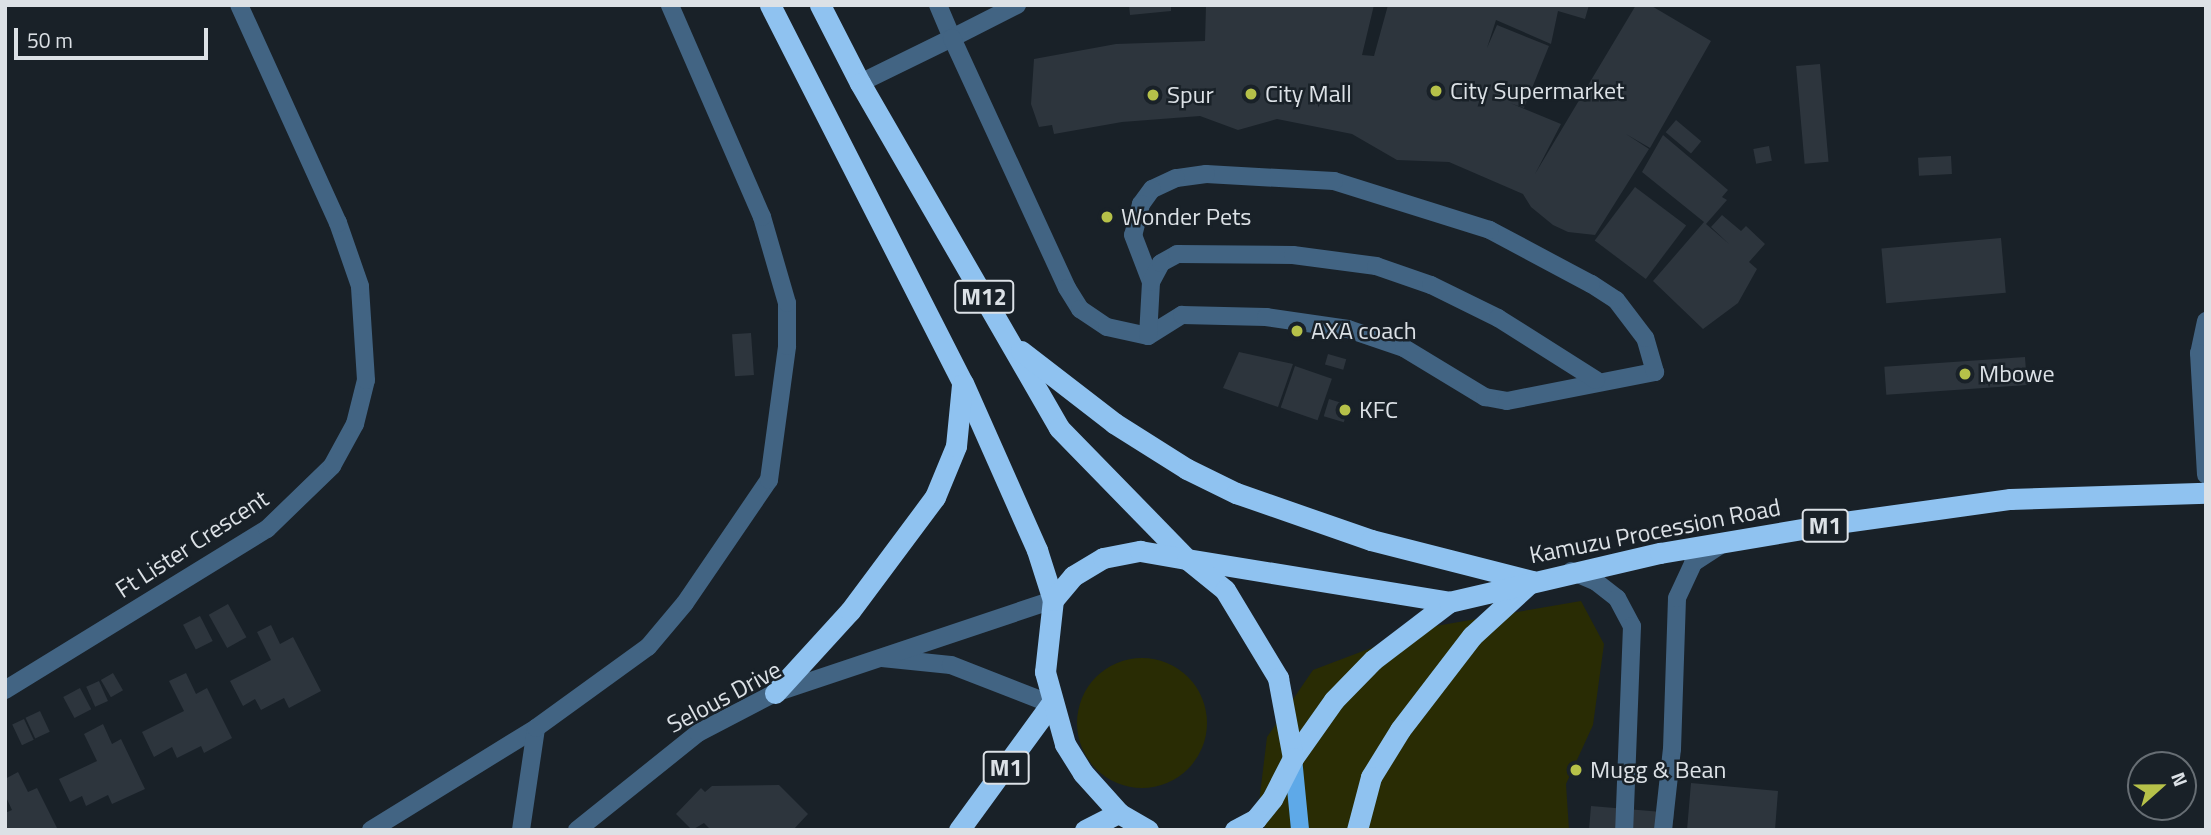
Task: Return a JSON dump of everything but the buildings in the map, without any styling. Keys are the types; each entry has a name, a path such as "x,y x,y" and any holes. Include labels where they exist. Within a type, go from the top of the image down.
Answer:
{"highway":[{"name":"M12","path":"770,5 963,383 1037,550 1053,600"},
{"name":"M12","path":"820,5 860,83 1059,428 1187,559 1225,590 1254,633 1278,678 1293,758"},
{"path":"1011,343 1114,423 1187,469 1236,493 1371,540 1532,581"},
{"path":"775,693 850,611 934,497 956,446 963,383"},
{"name":"Kamuzu Procession Road","path":"1449,602 1570,571 1725,542 2010,499 2206,493"},
{"name":"M12","path":"1148,830 1119,813 1083,773 1065,744 1051,704 1045,641 1053,600 1073,576 1103,558 1140,551 1187,559"},
{"name":"M1","path":"1187,559 1449,602"},
{"path":"1357,830 1371,777 1400,730 1472,636 1532,581"},
{"name":"M1","path":"1293,758 1334,700 1373,660 1449,602"},
{"name":"M1","path":"959,830 1051,704"},
{"path":"1235,830 1256,819 1272,799 1293,758"},
{"path":"1085,830 1119,813"}],"main road":[{"path":"1293,758 1300,830"}],"street":[{"name":"Ft Lister Crescent","path":"5,690 267,529 332,466 355,424 366,380 360,286 338,223 239,5"},
{"path":"371,830 536,728 648,647 692,592 769,480 787,346 787,303 762,217 670,5"},
{"path":"938,5 1080,309 1107,327 1148,336 1182,315 1266,317 1348,329 1404,348 1485,397 1507,401 1596,380 1655,372 1645,338 1616,300 1490,230 1334,181 1206,174 1176,178 1152,189 1141,204 1133,235 1150,282 1148,336"},
{"path":"860,83 1017,5"},
{"path":"1150,282 1161,263 1177,254 1293,255 1376,266 1431,285 1498,318 1596,380"},
{"path":"2206,321 2199,353 2206,475"},
{"path":"1662,830 1672,749 1677,598 1682,578 1693,562 1725,542"},
{"path":"1570,571 1595,581 1617,598 1632,626 1624,830"},
{"name":"Selous Drive","path":"577,830 698,733 775,693 875,657 1053,600"},
{"name":"Selous Drive","path":"875,657 951,665 1051,704"},
{"path":"521,830 536,728"}],"green space":[{"path":"1581,601 1604,644 1593,725 1566,784 1569,830 1266,830 1258,811 1267,737 1313,670 1424,628"},
{"path":"1142,658 1167,663 1188,677 1202,698 1207,723 1202,748 1188,769 1167,783 1142,788 1117,783 1096,769 1082,748 1077,723 1082,698 1096,677 1117,663"}],"place":[{"name":"City Supermarket","path":"1436,91"},
{"name":"City Mall","path":"1251,94"},
{"name":"Spur","path":"1153,95"},
{"name":"Wonder Pets","path":"1107,217"},
{"name":"AXA coach","path":"1297,331"},
{"name":"Mbowe","path":"1965,374"},
{"name":"KFC","path":"1345,410"},
{"name":"Mugg & Bean","path":"1576,770"}]}
